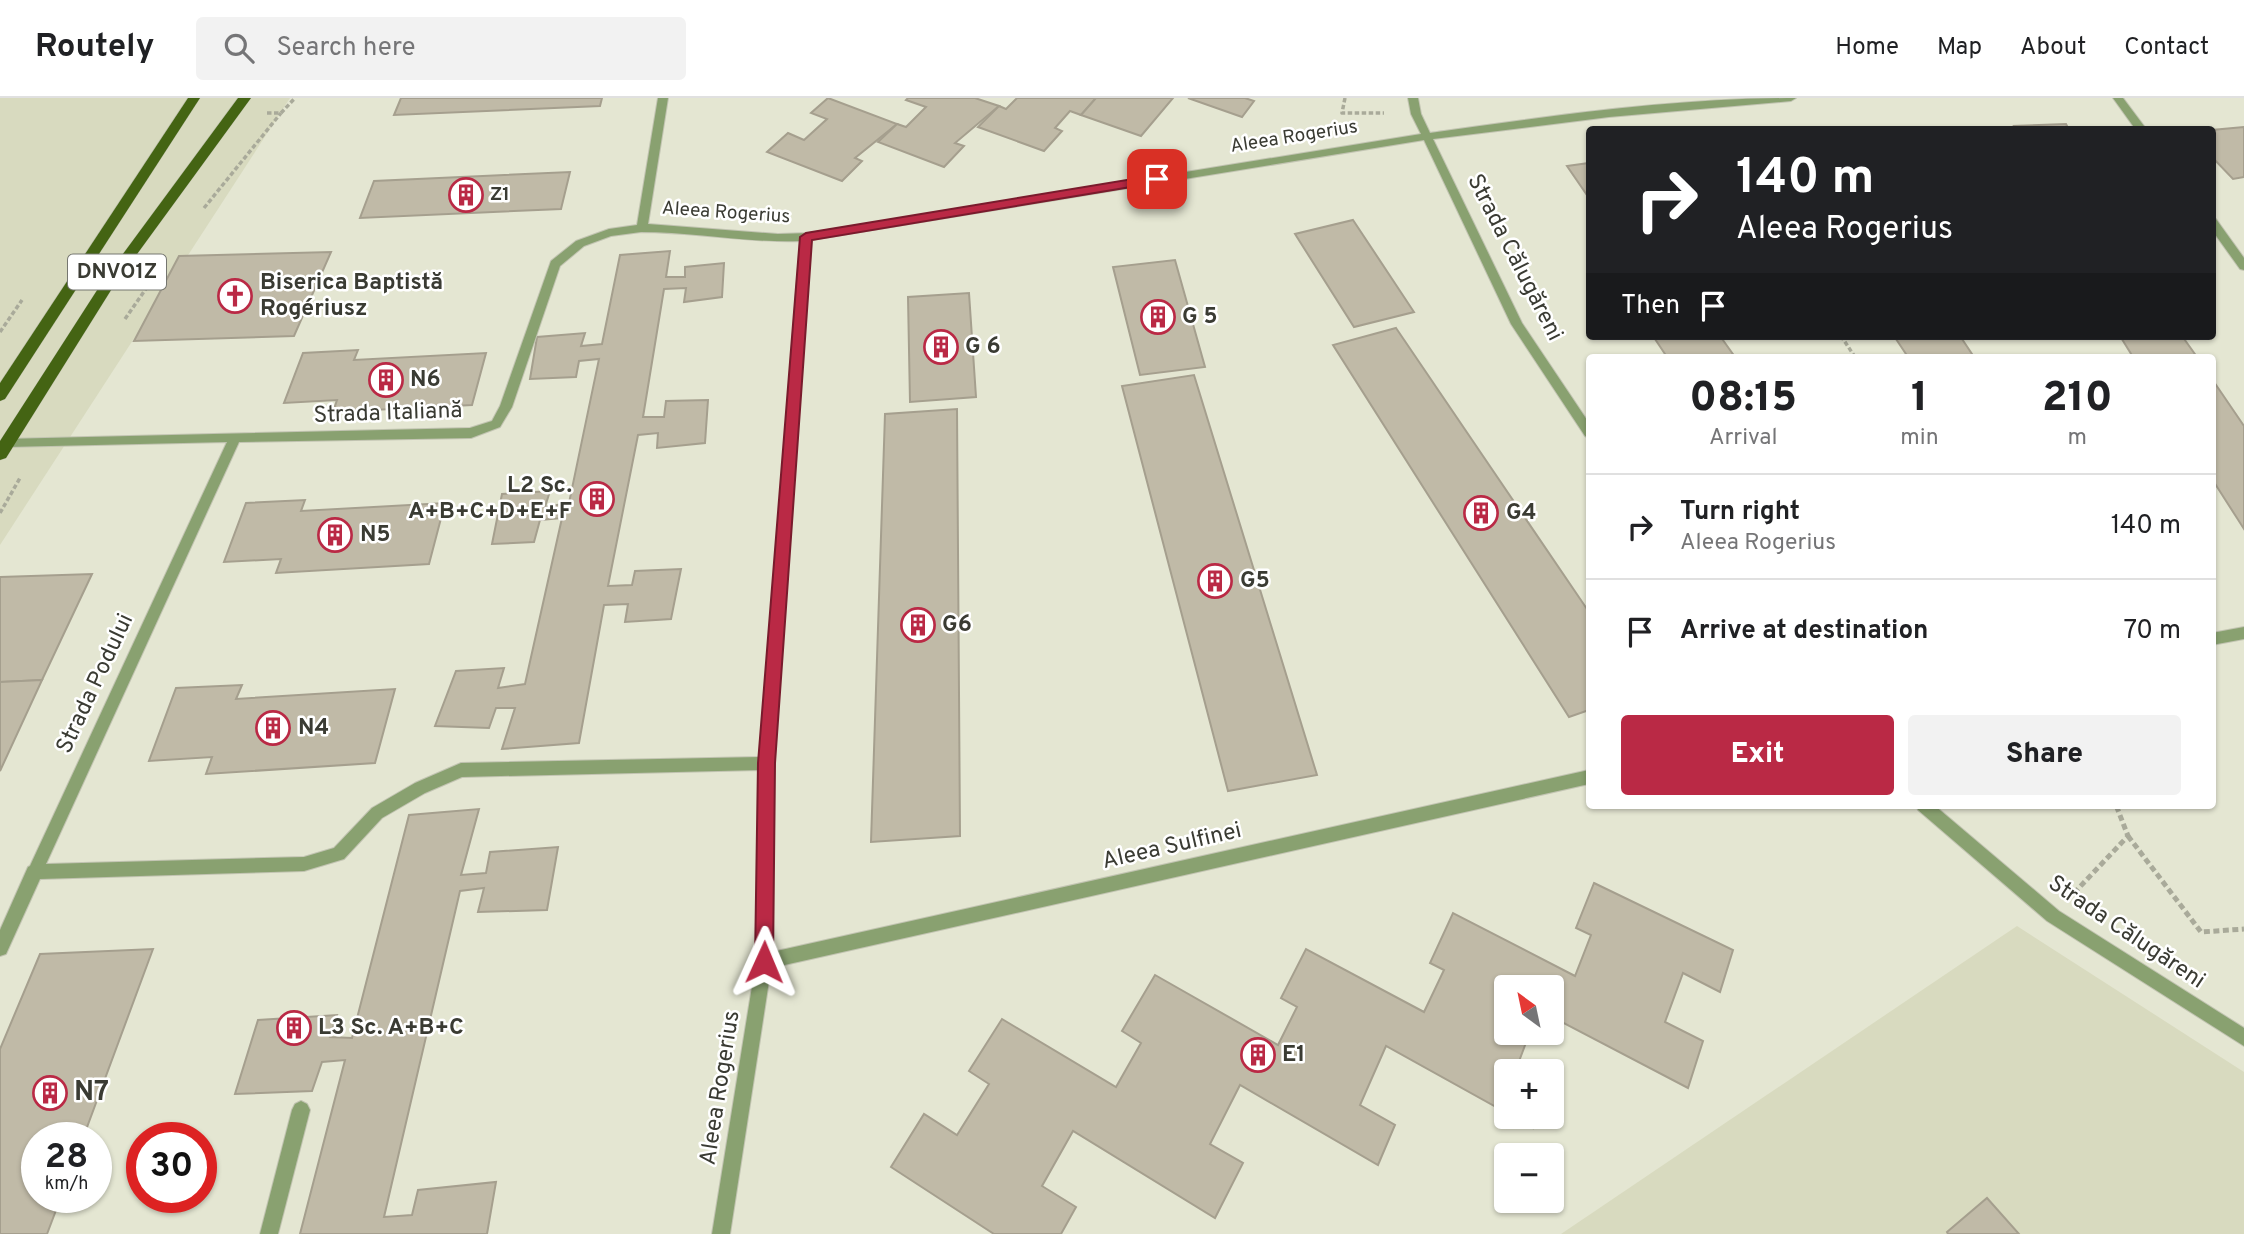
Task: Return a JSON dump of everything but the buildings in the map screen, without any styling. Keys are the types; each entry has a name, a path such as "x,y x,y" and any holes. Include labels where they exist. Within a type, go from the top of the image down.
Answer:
{"main road":[{"name":"DNVO1Z","path":"0,395 194,98"},
{"name":"DNVO1Z","path":"3,448 107,284 246,98"}],"street":[{"path":"642,227 663,98"},
{"name":"Strada Călugăreni","path":"1413,98 1416,114 1517,324 1586,428"},
{"name":"Aleea Rogerius","path":"642,227 806,237 1426,135 1684,104 1791,98"},
{"path":"2118,98 2139,126"},
{"name":"Strada Italiană","path":"3,448 40,443 471,433 496,424 506,407 555,264 568,250 588,240 642,227"},
{"path":"2216,227 2244,266"},
{"name":"Aleea Rogerius","path":"722,1234 764,962 767,763 806,237"},
{"path":"2230,246 2244,244"},
{"name":"Strada Podului","path":"0,948 234,440"},
{"path":"2216,638 2244,633"},
{"path":"33,872 304,864 339,854 377,813 420,788 460,770 767,763"},
{"name":"Aleea Sulfinei","path":"764,962 1586,778"},
{"name":"Strada Călugăreni","path":"1928,809 2053,916 2244,1038"},
{"path":"269,1234 301,1110"}],"path":[{"path":"1345,98 1342,113 1416,114"},
{"path":"202,210 281,113"},
{"path":"124,320 155,275"},
{"path":"0,513 40,443"},
{"path":"2117,809 2127,836 2201,932 2244,929"},
{"path":"2053,916 2127,836"}],"shaded area":[{"path":"0,98 290,98 0,545"},
{"path":"2017,926 2244,1072 2244,1234 1561,1234"}],"place":[{"name":"Z1","path":"466,195"},
{"name":"Biserica Baptistă Rogériusz","path":"235,296"},
{"name":"G 5","path":"1158,317"},
{"name":"G 6","path":"941,347"},
{"name":"N6","path":"386,380"},
{"name":"L2 Sc. A+B+C+D+E+F","path":"597,499"},
{"name":"G4","path":"1481,513"},
{"name":"N5","path":"335,535"},
{"name":"G5","path":"1215,581"},
{"name":"G6","path":"918,625"},
{"name":"N4","path":"273,728"},
{"name":"L3 Sc. A+B+C","path":"294,1028"},
{"name":"E1","path":"1258,1055"},
{"name":"N7","path":"50,1093"}],"route":[{"path":"764,962 767,763 806,237 1157,179"}]}
